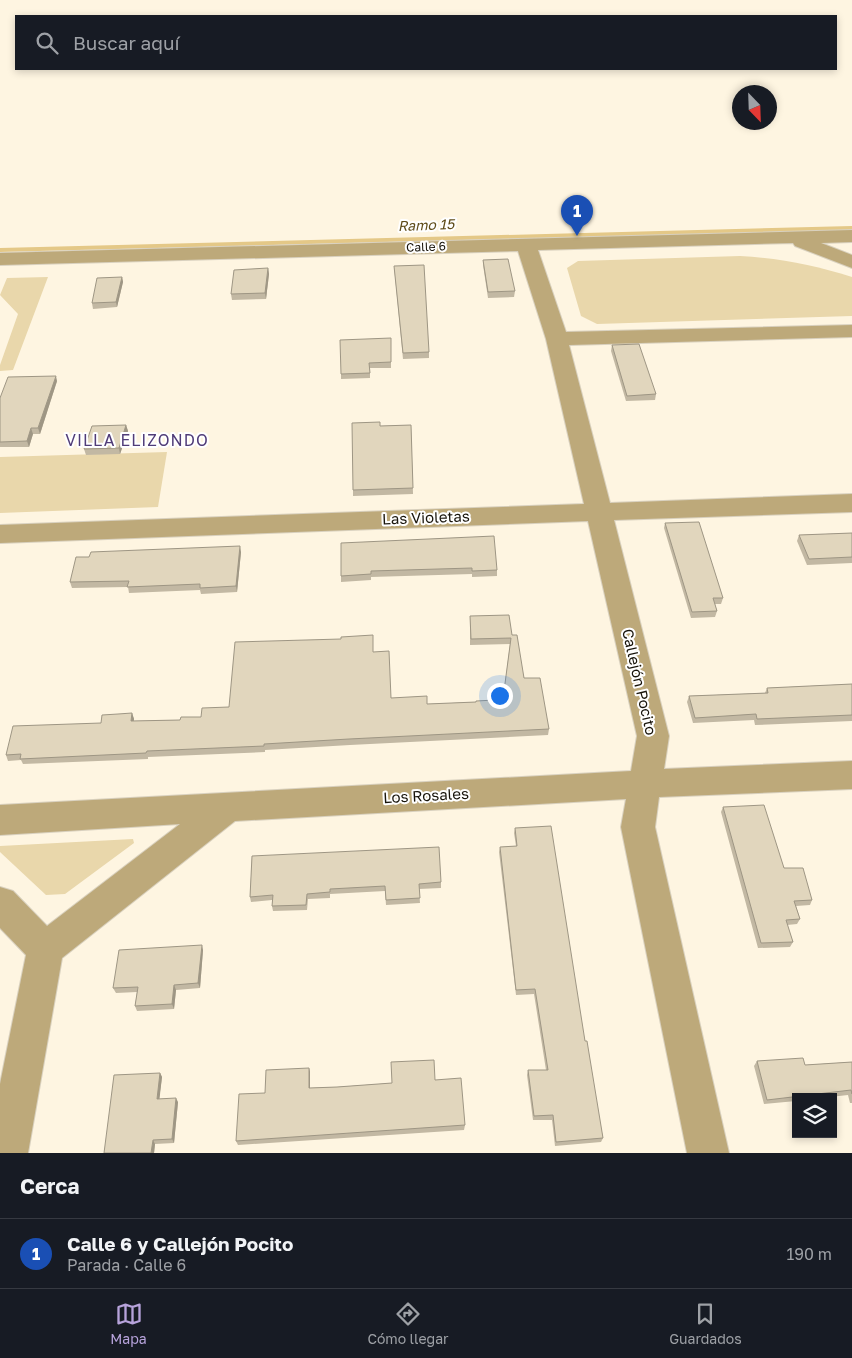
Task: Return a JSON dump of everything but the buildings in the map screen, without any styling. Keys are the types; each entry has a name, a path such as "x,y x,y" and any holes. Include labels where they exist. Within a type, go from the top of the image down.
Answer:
{"street":[{"name":"Calle 6","path":"0,259 852,236"},
{"path":"791,237 852,262"},
{"name":"Callejón Pocito","path":"526,245 557,339 653,736 638,827 708,1153"},
{"path":"557,339 852,331"},
{"name":"Las Violetas","path":"0,534 852,503"},
{"name":"Los Rosales","path":"0,820 645,784 852,775"},
{"path":"6,1153 45,949 228,807"},
{"path":"0,903 45,949"}],"shaded area":[{"path":"740,256 769,258 797,263 852,277 852,316 597,324 581,316 567,268 578,261"},
{"path":"48,277 13,370 0,371 0,365 18,314 0,295 7,278"},
{"path":"167,452 158,507 0,513 0,457"},
{"path":"133,839 134,843 65,894 46,895 0,852 0,846"}],"waterway":[{"name":"Ramo 15","path":"0,250 852,228"}],"place":[{"name":"Calle 6 y Callejón Pocito","path":"577,236"}],"district":[{"name":"VILLA ELIZONDO","path":"137,440"}]}
